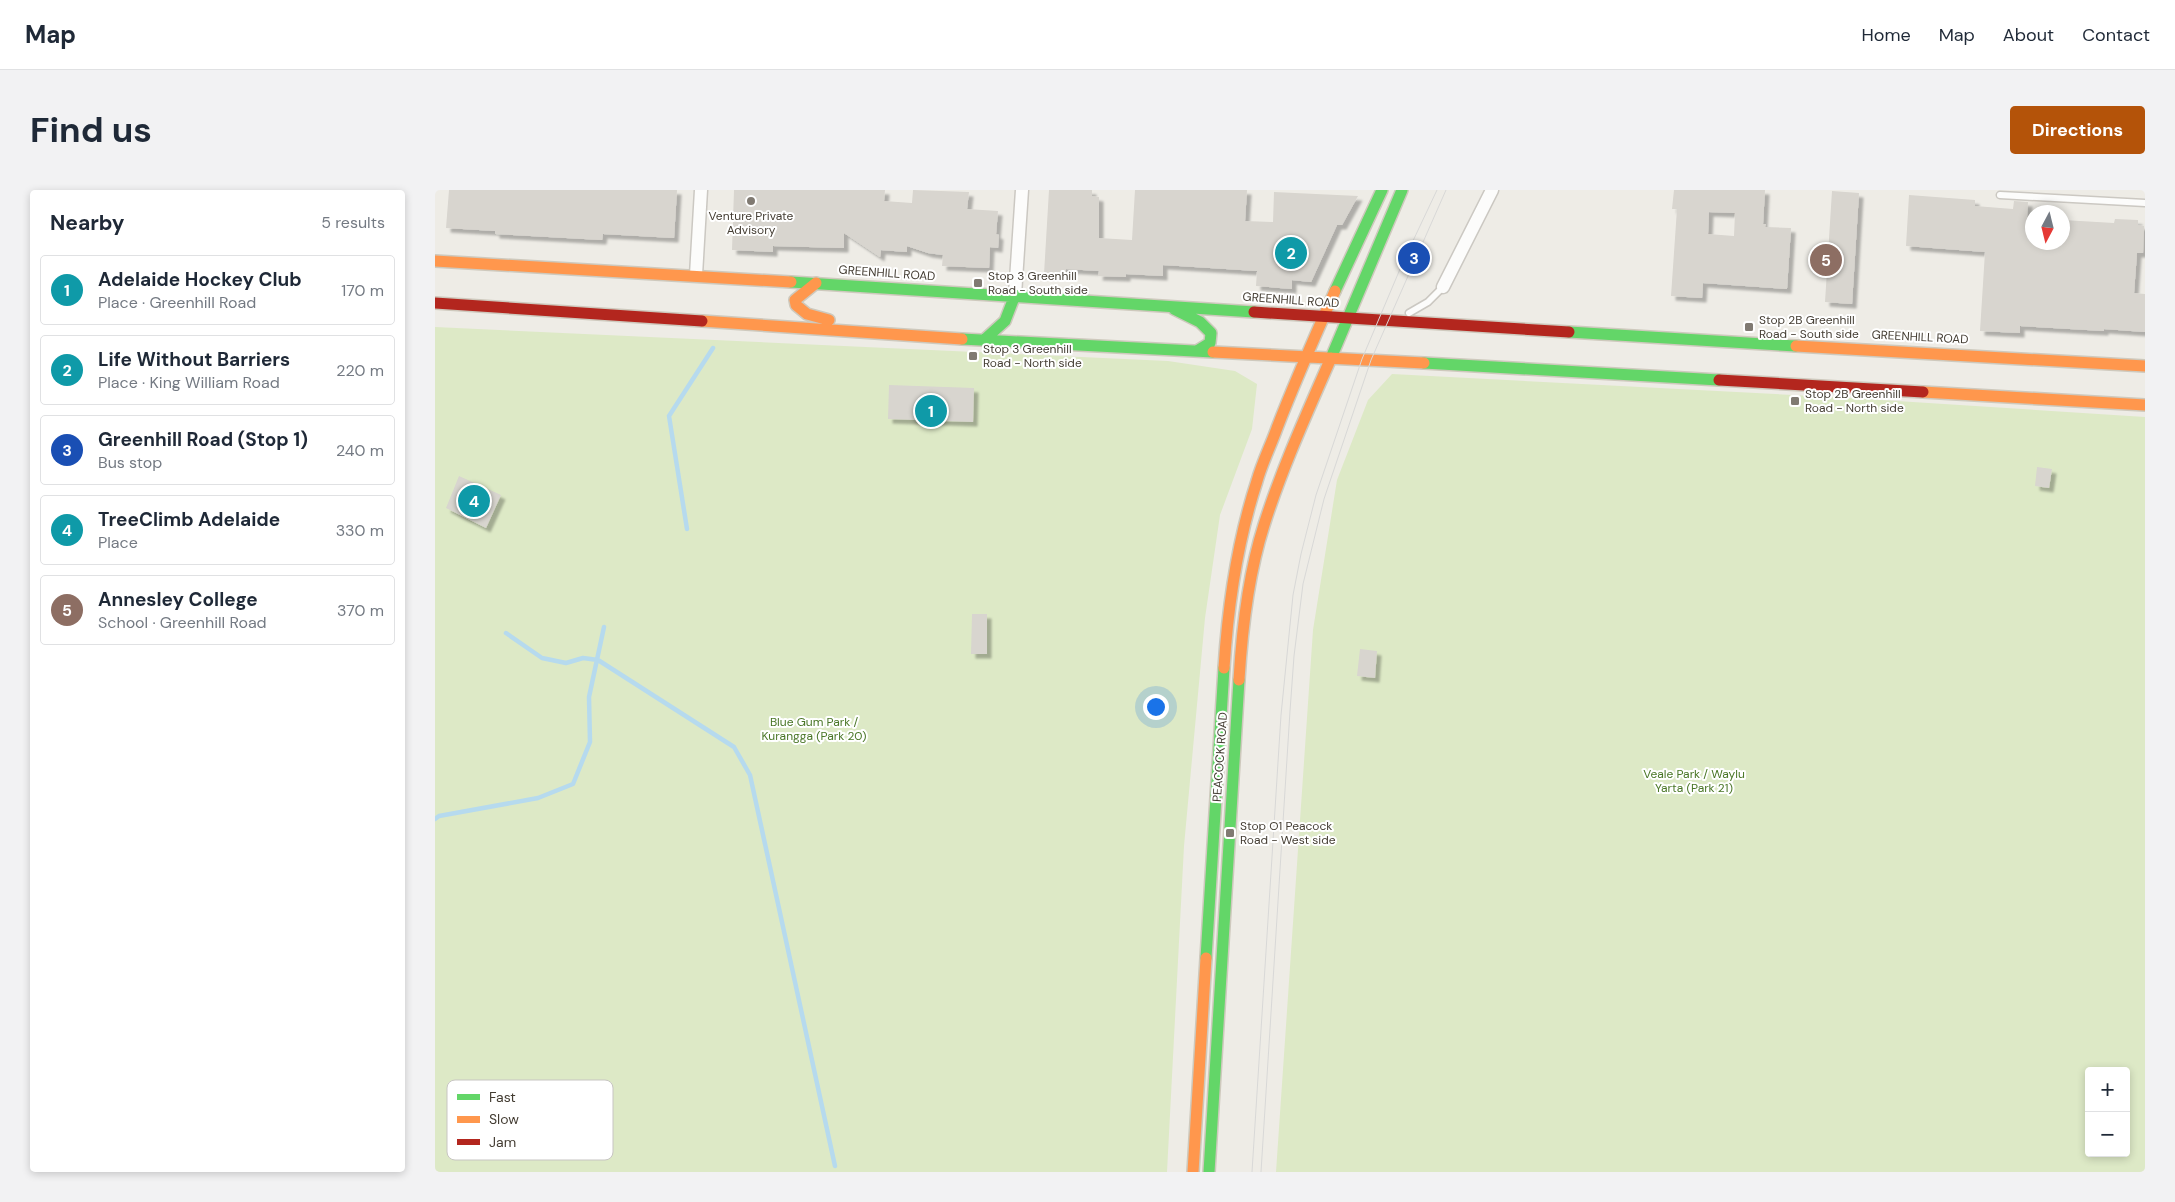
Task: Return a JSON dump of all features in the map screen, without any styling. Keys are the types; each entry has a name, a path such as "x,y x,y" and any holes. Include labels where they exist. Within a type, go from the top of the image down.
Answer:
{"main road":[{"name":"PEACOCK ROAD","path":"1193,1172 1227,630 1233,580 1243,530 1257,480 1305,356 1382,190"},
{"name":"PEACOCK ROAD","path":"1209,1172 1242,628 1251,579 1264,526 1290,454 1402,190"},
{"name":"GREENHILL ROAD","path":"435,261 1015,295 1395,321 1554,336 1941,352 2145,366"},
{"path":"816,283 795,300 795,306 798,310 807,314 834,321 837,330"},
{"path":"984,340 1001,328 1010,316 1015,295"},
{"path":"435,303 984,340 1305,356 2141,404"},
{"path":"1168,306 1200,322 1211,333 1212,341 1209,345 1197,351"},
{"path":"1558,359 1575,371"}],"street":[{"path":"696,275 701,190"},
{"path":"1015,295 1022,190"},
{"path":"1443,287 1492,190"}],"lane":[{"path":"2000,195 2145,203"},
{"path":"1395,321 1417,309 1443,287"}],"green space":[{"name":"Blue Gum Park / Kurangga (Park 20)","path":"435,327 1168,361 1235,371 1257,384 1252,429 1220,515 1205,618 1184,846 1167,1172 435,1172"},
{"name":"Veale Park / Waylu Yarta (Park 21)","path":"1392,374 1850,398 2145,417 2145,1172 1276,1172 1313,630 1337,480 1368,400"}],"building":[{"path":"449,190 677,190 674,238 603,234 602,240 495,234 495,231 446,228"},
{"path":"734,190 885,190 884,201 912,203 913,190 969,192 967,209 998,211 996,234 999,235 998,248 990,247 989,268 942,266 943,255 928,253 907,246 907,252 881,250 880,257 844,233 844,248 773,246 773,252 732,250"},
{"path":"1049,190 1092,190 1092,196 1099,197 1099,238 1132,240 1135,190 1247,190 1245,221 1273,222 1274,192 1358,196 1342,225 1337,225 1311,282 1292,280 1292,289 1256,286 1257,271 1163,265 1163,276 1126,274 1126,277 1098,276 1099,271 1066,269 1066,275 1044,274"},
{"path":"1674,190 1765,190 1763,224 1766,224 1765,227 1791,228 1787,289 1703,283 1702,298 1671,296 1677,209 1672,209","holes":["1709,212 1735,213 1734,236 1708,234"]},
{"path":"1832,191 1859,193 1852,304 1825,302"},
{"path":"1909,195 1975,200 1975,206 2013,209 2014,201 2028,202 2028,205 2025,205 2025,250 2070,250 2070,220 2114,223 2115,219 2138,220 2138,225 2144,226 2143,253 2137,253 2134,293 2145,294 2145,332 2020,326 2020,333 1980,331 1985,252 1906,246"},
{"path":"889,385 974,388 973,422 888,419"},
{"path":"2037,467 2052,469 2049,488 2035,486"},
{"path":"459,476 501,495 486,528 446,508"},
{"path":"972,614 987,614 987,654 971,654"},
{"path":"1360,649 1377,651 1375,678 1357,676"}],"waterway":[{"path":"687,529 669,416 713,348"},
{"path":"435,819 439,816 538,798 573,784 590,742 589,697 604,627"},
{"path":"506,633 542,658 566,663 583,658 598,660 734,747 750,775 835,1166"}],"tram line":[{"path":"1252,1172 1281,715 1293,595 1316,495 1362,359 1403,262 1437,190"},
{"path":"1261,1172 1290,711 1294,656 1303,584 1324,499 1371,360 1446,190"}],"traffic: fast":[{"path":"1335,291 1382,190"},
{"path":"1331,358 1402,190"},
{"path":"791,282 1254,312"},
{"path":"984,340 1005,321 1015,295"},
{"path":"1174,309 1200,322 1211,333 1210,343 1197,351"},
{"path":"1569,332 1796,346"},
{"path":"962,339 1213,352"},
{"path":"1424,363 1719,380"},
{"path":"1206,958 1224,668"},
{"path":"1209,1172 1239,680"}],"traffic: slow":[{"path":"435,261 791,282"},
{"path":"816,283 795,300 796,305 807,314 829,320"},
{"path":"1224,668 1235,574 1250,504 1261,468 1284,410 1335,291"},
{"path":"702,321 962,339"},
{"path":"1796,346 2145,366"},
{"path":"1213,352 1424,363"},
{"path":"1239,680 1247,602 1258,544 1287,462 1331,358"},
{"path":"1923,392 2145,405"},
{"path":"1193,1172 1206,958"}],"traffic: jam":[{"path":"435,303 702,321"},
{"path":"1254,312 1569,332"},
{"path":"1719,380 1923,392"}],"place":[{"name":"Venture Private Advisory","path":"751,201"},
{"name":"Life Without Barriers","path":"1291,253"},
{"name":"Greenhill Road (Stop 1)","path":"1414,258"},
{"name":"Annesley College","path":"1826,260"},
{"name":"Stop 3 Greenhill Road - South side","path":"978,283"},
{"name":"Stop 2B Greenhill Road - South side","path":"1749,327"},
{"name":"Stop 3 Greenhill Road - North side","path":"973,356"},
{"name":"Stop 2B Greenhill Road - North side","path":"1795,401"},
{"name":"Adelaide Hockey Club","path":"931,411"},
{"name":"TreeClimb Adelaide","path":"474,501"},
{"name":"Stop O1 Peacock Road - West side","path":"1230,833"}]}
